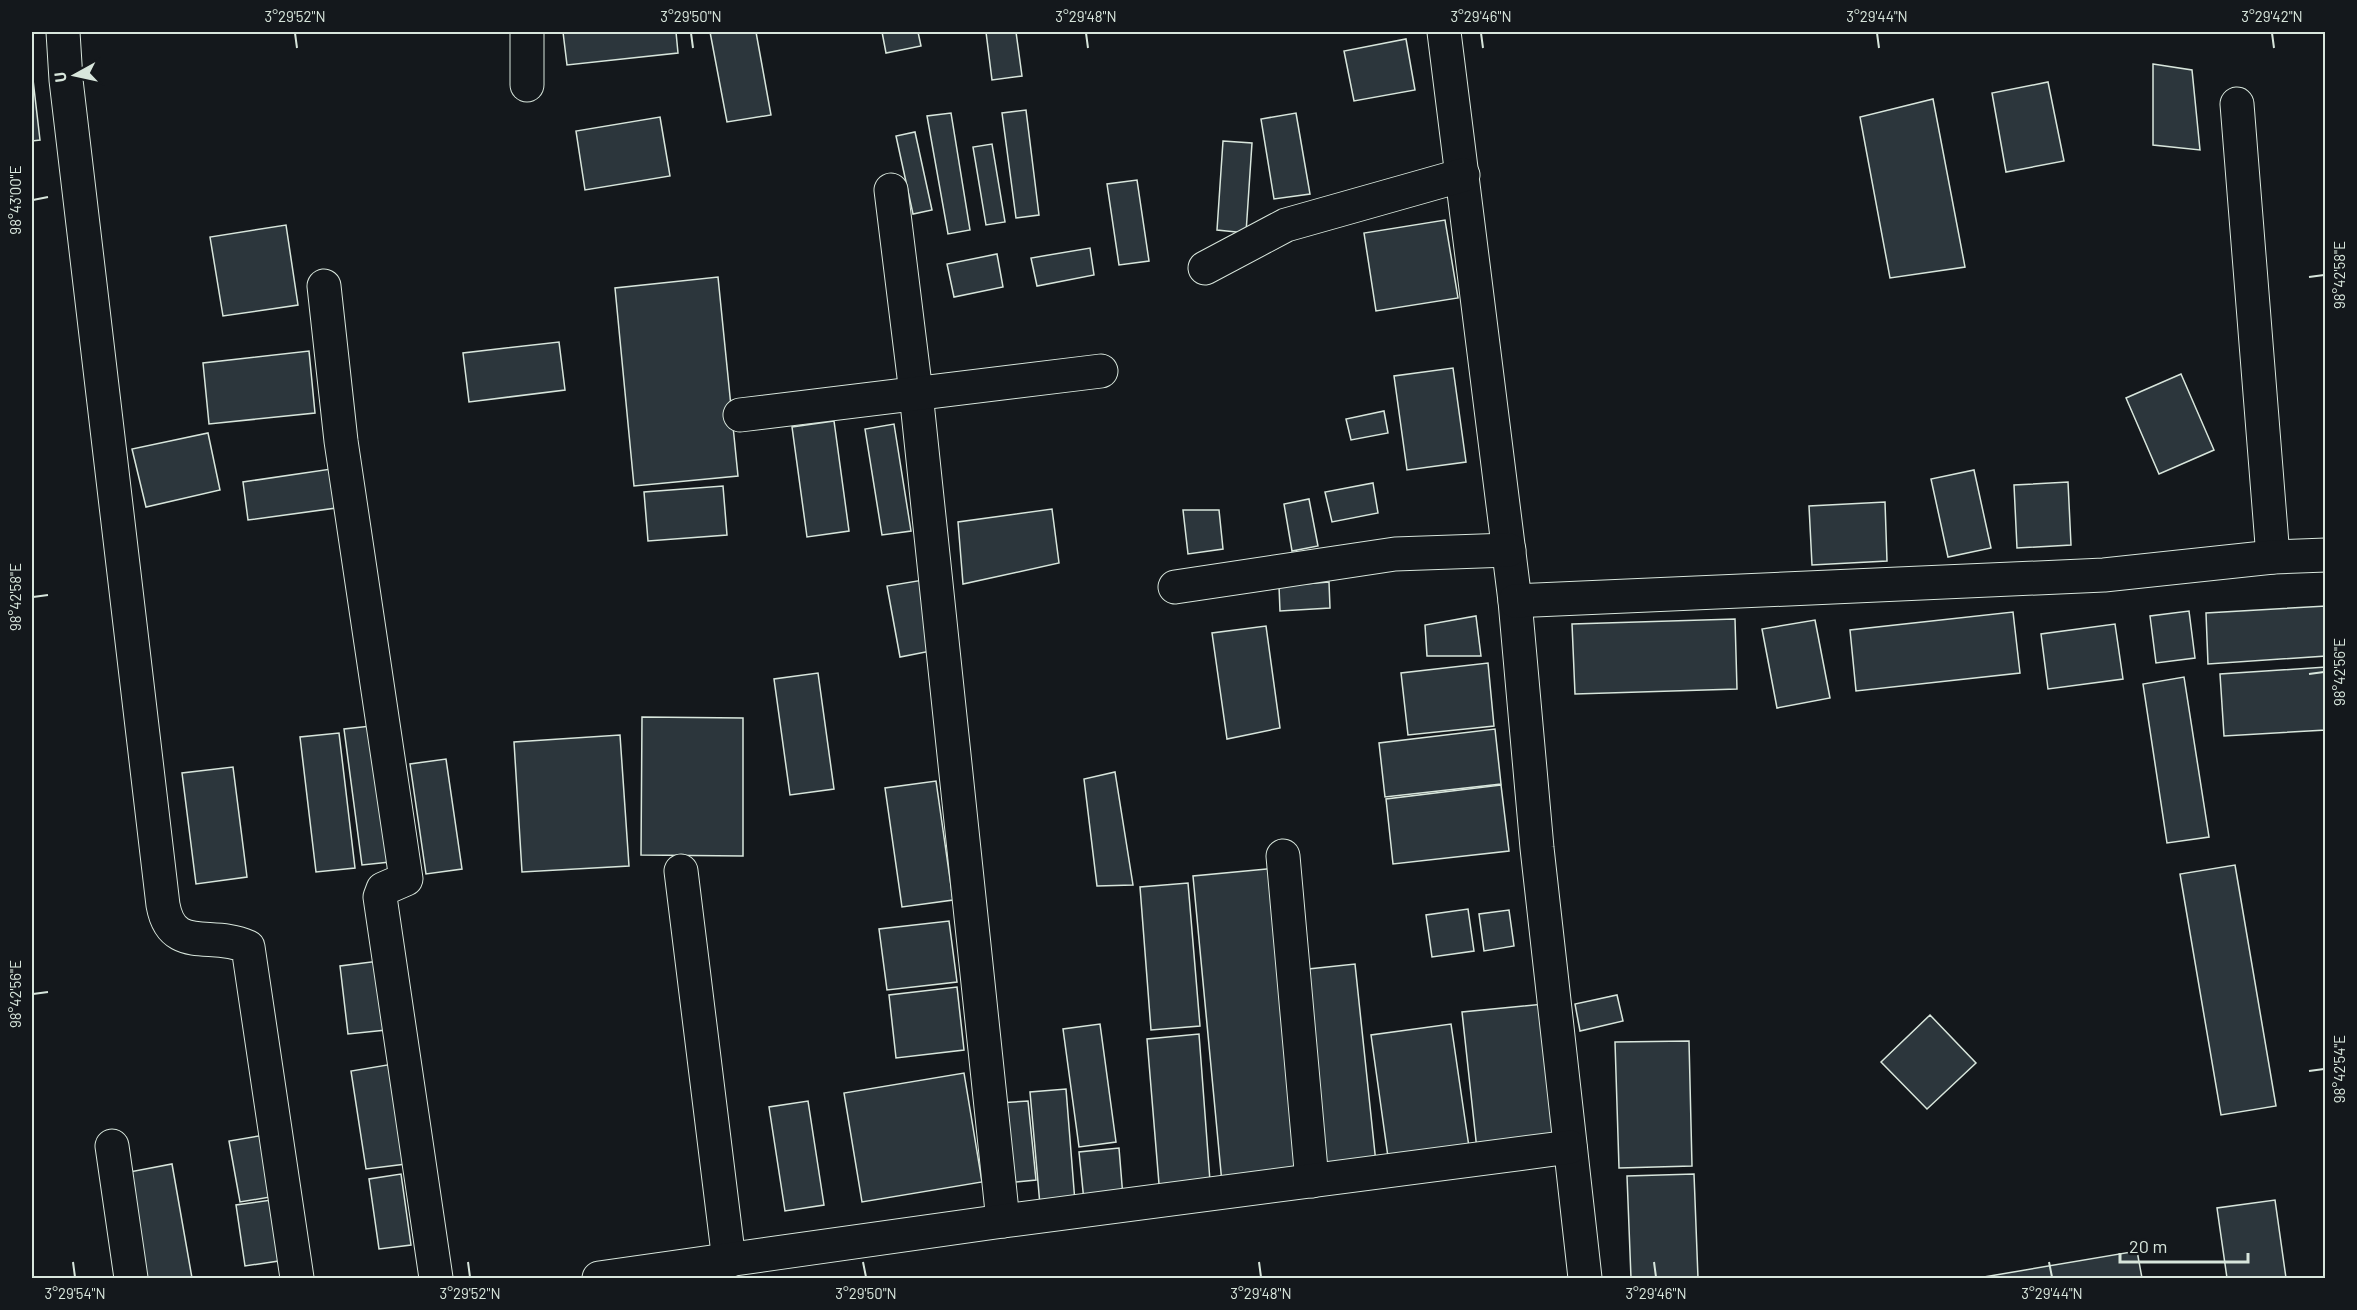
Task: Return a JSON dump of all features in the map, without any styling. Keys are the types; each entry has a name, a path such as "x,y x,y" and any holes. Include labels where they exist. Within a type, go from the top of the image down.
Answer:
{"street":[{"path":"63,32 66,80 163,905 166,919 173,931 179,934 227,940 248,947 297,1278"},
{"path":"527,32 527,86"},
{"path":"1444,32 1515,601 1537,848 1585,1278"},
{"path":"2236,104 2273,557"},
{"path":"1205,268 1286,225 1463,175"},
{"path":"891,190 916,393 1003,1221"},
{"path":"324,286 340,441 406,879 383,889 380,897 436,1278"},
{"path":"740,415 1101,371"},
{"path":"1175,586 1395,554 1509,550"},
{"path":"1515,601 2104,575 2273,557 2325,555"},
{"path":"1283,856 1312,1181"},
{"path":"681,871 729,1261"},
{"path":"112,1146 131,1278"},
{"path":"599,1278 1003,1221 1570,1147"}],"building":[{"path":"563,32 676,32 678,53 567,65"},
{"path":"710,32 756,32 771,115 727,122"},
{"path":"882,32 918,32 921,46 886,53"},
{"path":"986,32 1016,32 1022,76 992,80"},
{"path":"1406,39 1415,90 1354,101 1344,51"},
{"path":"2153,64 2192,70 2200,150 2153,145"},
{"path":"32,71 40,140 32,141"},
{"path":"2048,82 2064,161 2006,172 1992,93"},
{"path":"1933,99 1965,267 1890,278 1860,117"},
{"path":"1026,110 1039,215 1016,218 1002,113"},
{"path":"951,113 970,230 948,234 927,116"},
{"path":"1296,113 1310,194 1274,199 1261,119"},
{"path":"660,117 670,176 585,190 576,131"},
{"path":"915,132 932,210 913,214 896,136"},
{"path":"1223,141 1252,143 1246,233 1217,230"},
{"path":"992,144 1005,222 986,225 973,147"},
{"path":"1137,180 1149,261 1119,265 1107,184"},
{"path":"1445,220 1458,298 1376,311 1364,233"},
{"path":"286,225 298,305 223,316 210,237"},
{"path":"1090,248 1094,275 1037,286 1031,258"},
{"path":"997,254 1003,287 954,297 947,264"},
{"path":"718,277 738,476 634,486 615,288"},
{"path":"559,342 565,390 469,402 463,353"},
{"path":"309,351 315,413 209,424 203,363"},
{"path":"1453,368 1466,462 1407,470 1394,376"},
{"path":"2181,374 2214,450 2159,474 2126,398"},
{"path":"1384,411 1388,433 1351,440 1346,419"},
{"path":"834,421 849,531 807,537 792,427"},
{"path":"894,424 911,531 882,535 865,429"},
{"path":"208,433 220,490 146,507 132,449"},
{"path":"331,469 336,508 248,520 243,482"},
{"path":"1974,470 1991,548 1948,557 1931,479"},
{"path":"2068,482 2071,545 2017,548 2014,485"},
{"path":"1373,483 1378,513 1332,522 1325,492"},
{"path":"723,486 727,535 648,541 644,492"},
{"path":"1309,499 1318,546 1292,551 1284,504"},
{"path":"1885,502 1887,561 1812,565 1809,506"},
{"path":"1052,509 1059,563 963,584 958,522"},
{"path":"1183,510 1219,510 1223,549 1188,554"},
{"path":"923,580 936,650 900,657 887,586"},
{"path":"1329,582 1330,608 1280,611 1279,586"},
{"path":"2326,606 2326,656 2208,664 2206,613"},
{"path":"2189,611 2195,658 2156,663 2150,616"},
{"path":"2013,612 2020,673 1856,691 1850,630"},
{"path":"1476,616 1481,656 1427,656 1425,625"},
{"path":"1735,619 1737,689 1575,694 1572,624"},
{"path":"1815,620 1830,698 1777,708 1762,629"},
{"path":"2115,624 2123,679 2048,689 2041,634"},
{"path":"1266,626 1280,728 1227,739 1212,633"},
{"path":"1488,663 1494,726 1408,735 1401,673"},
{"path":"2326,667 2326,730 2224,736 2220,674"},
{"path":"818,673 834,789 790,795 774,679"},
{"path":"2184,677 2209,837 2167,843 2143,684"},
{"path":"642,717 743,718 743,856 641,855"},
{"path":"371,726 390,862 362,865 344,729"},
{"path":"1495,729 1501,784 1385,797 1379,743"},
{"path":"339,733 355,868 316,872 300,737"},
{"path":"620,735 629,866 522,872 514,742"},
{"path":"446,759 462,869 426,874 410,764"},
{"path":"233,767 247,877 196,884 182,773"},
{"path":"1115,772 1133,885 1097,886 1084,779"},
{"path":"936,781 953,900 902,907 885,788"},
{"path":"1501,785 1509,851 1393,864 1386,799"},
{"path":"2235,865 2276,1106 2221,1115 2180,874"},
{"path":"1277,868 1305,1175 1222,1183 1193,876"},
{"path":"1188,883 1200,1026 1151,1030 1140,887"},
{"path":"1468,909 1474,951 1432,957 1426,915"},
{"path":"1509,910 1514,946 1484,951 1479,914"},
{"path":"949,921 957,982 887,990 879,929"},
{"path":"387,960 396,1029 348,1034 340,966"},
{"path":"1355,964 1376,1163 1318,1168 1299,970"},
{"path":"957,987 964,1050 896,1058 889,995"},
{"path":"1617,995 1623,1021 1580,1031 1575,1004"},
{"path":"1544,1004 1559,1140 1477,1150 1462,1012"},
{"path":"1930,1015 1976,1063 1927,1109 1881,1062"},
{"path":"1100,1024 1116,1142 1079,1147 1063,1029"},
{"path":"1451,1024 1469,1147 1388,1157 1371,1035"},
{"path":"1199,1034 1210,1181 1159,1184 1147,1039"},
{"path":"1689,1041 1692,1166 1619,1168 1615,1042"},
{"path":"399,1063 414,1163 366,1169 351,1071"},
{"path":"964,1073 982,1182 862,1202 844,1093"},
{"path":"1066,1089 1075,1202 1040,1205 1030,1092"},
{"path":"808,1101 824,1205 785,1211 769,1107"},
{"path":"1028,1101 1036,1180 1005,1183 998,1103"},
{"path":"265,1135 276,1196 240,1202 229,1141"},
{"path":"1119,1148 1123,1197 1084,1201 1079,1152"},
{"path":"172,1164 192,1278 142,1278 124,1173"},
{"path":"401,1174 411,1245 379,1249 369,1179"},
{"path":"1694,1174 1698,1278 1631,1278 1627,1176"},
{"path":"278,1199 285,1260 245,1266 236,1205"},
{"path":"2275,1200 2286,1278 2227,1278 2217,1208"},
{"path":"2137,1251 2142,1278 1978,1278"}]}
